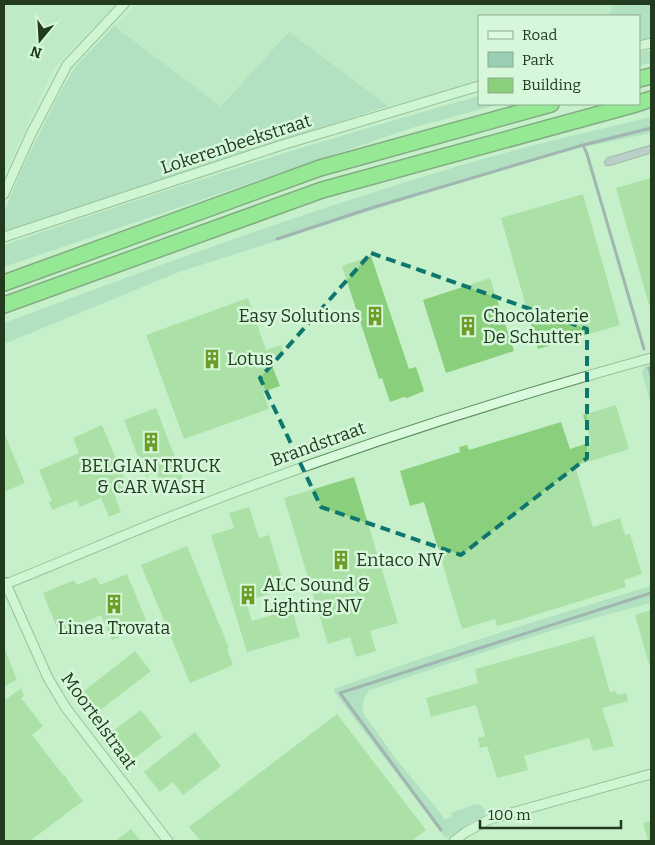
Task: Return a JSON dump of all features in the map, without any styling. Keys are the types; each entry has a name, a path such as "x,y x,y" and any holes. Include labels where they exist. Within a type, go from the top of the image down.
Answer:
{"highway":[{"path":"4,283 320,168 547,105"},
{"path":"4,305 322,190 630,105"}],"street":[{"path":"4,194 31,134 67,65 124,4"},
{"name":"Lokerenbeekstraat","path":"4,237 282,146 478,86"},
{"name":"Brandstraat","path":"5,585 188,510 395,435 651,358"},
{"name":"Moortelstraat","path":"5,585 48,678 66,708 168,841"},
{"path":"454,841 490,819 651,774"}],"highlighted area":[{"path":"371,253 587,329 587,458 461,555 321,507 260,378"}],"green space":[{"path":"4,4 116,4 54,68 4,175"},
{"path":"137,4 614,4 608,15 478,15 478,82 388,106 289,32 221,106 114,26"},
{"path":"614,4 651,4 651,39 640,41 640,15 608,15"},
{"path":"114,26 221,106 289,32 388,106 136,188 4,234 4,212 23,167 56,100 74,68"},
{"path":"651,50 651,63 640,66 640,52"},
{"path":"478,96 478,105 496,105 412,128 4,267 4,245 240,167"},
{"path":"651,117 651,133 546,155 179,272 4,344 4,323 245,235 428,175 550,141"},
{"path":"651,364 651,406 642,372 645,366"},
{"path":"651,586 651,603 580,622 370,690 364,701 363,713 444,820 452,816 451,813 475,804 481,805 485,810 484,816 471,822 446,839 335,693 334,689 412,661"}],"shaded area":[{"path":"651,145 651,153 612,165 606,166 604,162 607,158"}],"building":[{"path":"651,178 651,304 649,305 616,188"},
{"path":"583,194 620,325 538,349 501,218"},
{"name":"Easy Solutions","path":"371,256 409,369 416,367 424,391 390,402 382,378 379,379 342,266"},
{"name":"Chocolaterie De Schutter","path":"490,278 514,351 446,373 423,300"},
{"name":"Lotus","path":"248,298 266,350 281,345 284,353 269,358 280,386 263,392 269,409 184,439 146,335"},
{"path":"616,405 629,449 575,466 593,527 620,518 625,535 630,534 642,574 624,580 626,587 519,620 497,626 495,619 462,629 424,502 410,506 400,471 460,452 459,447 467,445 469,450 561,422 570,449 591,442 583,415"},
{"name":"BELGIAN TRUCK & CAR WASH","path":"156,408 185,484 164,492 156,472 146,477 124,420"},
{"path":"102,425 128,487 114,493 121,512 109,517 101,498 80,507 77,500 52,510 49,502 52,501 39,470 79,453 73,438"},
{"path":"4,432 25,483 4,492"},
{"name":"Entaco NV","path":"354,477 398,623 370,631 376,651 356,657 350,637 328,644 284,498"},
{"name":"ALC Sound & Lighting NV","path":"249,507 259,538 269,535 285,589 246,601 252,621 292,609 300,637 247,652 211,535 234,528 229,513"},
{"path":"187,546 229,648 227,649 233,665 190,683 141,565"},
{"path":"127,574 146,620 142,629 112,640 101,615 59,633 43,593 74,580 77,585 96,577 100,585"},
{"path":"651,610 651,664 649,664 635,615"},
{"path":"594,636 610,692 616,691 617,695 626,693 628,701 602,708 614,746 593,751 589,738 524,756 528,770 497,778 487,746 480,748 478,738 485,736 476,705 431,717 426,698 478,683 475,669"},
{"path":"4,647 17,680 4,686"},
{"path":"135,651 151,671 99,711 84,691"},
{"path":"21,688 24,696 21,698 43,726 32,735 63,775 66,776 83,801 30,841 4,841 4,701"},
{"path":"141,710 162,737 134,759 113,731"},
{"path":"337,714 426,830 412,841 201,841 189,827"},
{"path":"195,732 221,766 183,795 173,782 160,792 144,772"},
{"path":"651,821 651,841 648,841 643,823"},
{"path":"131,829 141,841 115,841"}],"waterway":[{"path":"644,349 583,145 651,128"},
{"path":"277,239 371,208 583,145"},
{"path":"649,368 651,375"},
{"path":"441,830 340,693 651,593"}],"place":[{"name":"Easy Solutions","path":"375,316"},
{"name":"Chocolaterie De Schutter","path":"468,326"},
{"name":"Lotus","path":"212,359"},
{"name":"BELGIAN TRUCK & CAR WASH","path":"151,442"},
{"name":"Entaco NV","path":"341,560"},
{"name":"ALC Sound & Lighting NV","path":"248,595"},
{"name":"Linea Trovata","path":"114,604"}]}
